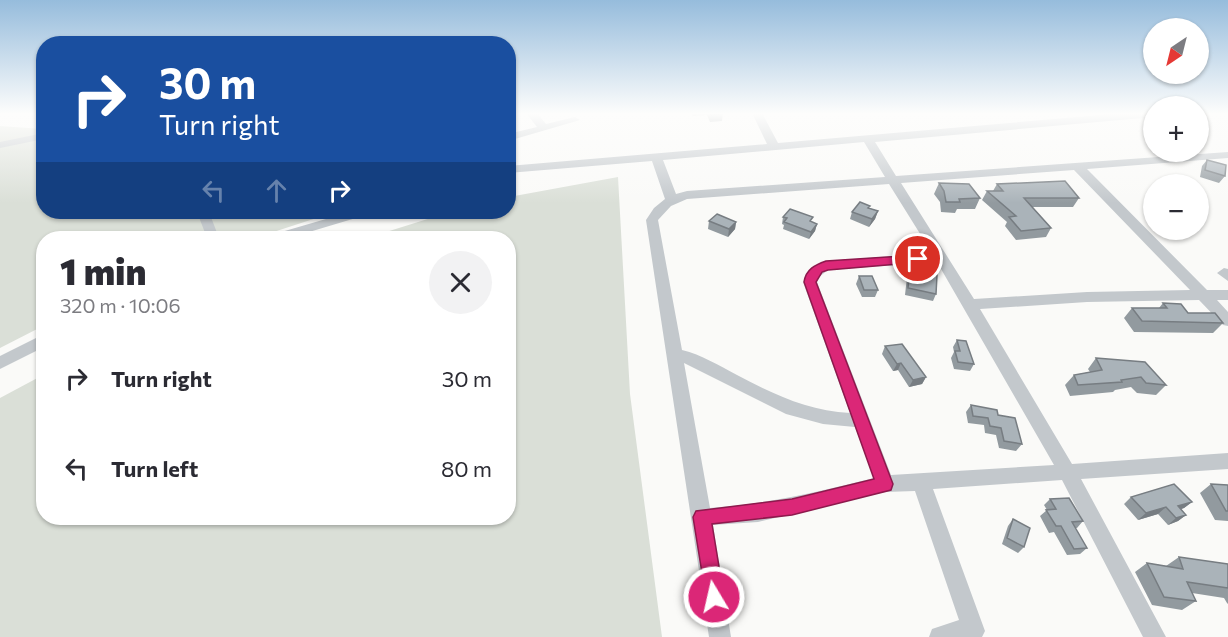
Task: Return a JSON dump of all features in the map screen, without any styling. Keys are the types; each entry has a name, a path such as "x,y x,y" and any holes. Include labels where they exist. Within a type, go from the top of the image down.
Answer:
{"street":[{"path":"772,143 774,147"},
{"path":"516,168 831,143"},
{"path":"870,143 970,304 1067,471 1155,637"},
{"path":"720,637 652,219 656,212 672,201 687,195 1228,155"},
{"path":"656,156 672,201"},
{"path":"1076,165 1228,321"},
{"path":"299,231 339,219"},
{"path":"885,484 810,282 811,276 818,269 826,266 941,257"},
{"path":"970,304 1087,297 1228,295"},
{"path":"0,363 36,344"},
{"path":"675,356 693,358 788,409 820,418 860,420"},
{"path":"702,517 758,513 792,507 885,484 1228,461"},
{"path":"921,482 976,634"},
{"path":"940,637 957,630 976,634"}],"shaded area":[{"path":"0,143 36,143 36,219 313,219 277,231 36,231 36,330 0,348"},
{"path":"618,177 630,394 662,637 0,637 0,398 36,379 36,525 516,525 516,231 389,231 428,219 516,219 516,196"}],"building":[{"path":"1209,161 1226,165 1225,176 1205,170"},
{"path":"1065,181 1079,198 1024,198 1051,228 1021,231 1009,217 1016,216 987,191 1003,191 997,184"},
{"path":"939,183 969,184 980,198 946,202 944,191"},
{"path":"860,202 878,211 872,219 852,212"},
{"path":"790,209 813,217 810,221 817,224 811,232 784,222 787,218 783,217"},
{"path":"717,214 736,222 729,229 709,221"},
{"path":"910,269 937,275 936,294 908,288"},
{"path":"859,276 872,276 878,290 864,290"},
{"path":"1163,303 1181,304 1188,313 1215,313 1223,323 1142,321 1132,308 1167,308"},
{"path":"957,340 966,341 974,364 958,362 955,351 960,351"},
{"path":"902,344 926,377 913,380 901,363 897,364 885,346"},
{"path":"1096,358 1145,362 1166,385 1146,383 1141,377 1121,380 1122,382 1078,385 1074,375 1102,370"},
{"path":"971,405 997,410 998,415 1015,418 1022,444 1004,441 1001,428 990,426 988,418 973,416"},
{"path":"1174,484 1192,502 1178,506 1186,515 1176,518 1166,507 1146,513 1131,497"},
{"path":"1211,484 1228,485 1228,511 1226,511"},
{"path":"1069,498 1083,521 1072,522 1087,548 1074,549 1061,526 1056,526 1046,510 1056,509 1050,499"},
{"path":"1013,519 1030,528 1024,547 1007,538"},
{"path":"1179,557 1228,564 1228,588 1187,582 1196,601 1164,597 1147,563 1183,569"}],"route":[{"path":"714,597 702,517 758,513 792,507 885,484 810,282 811,276 818,269 826,266 918,259"}]}
